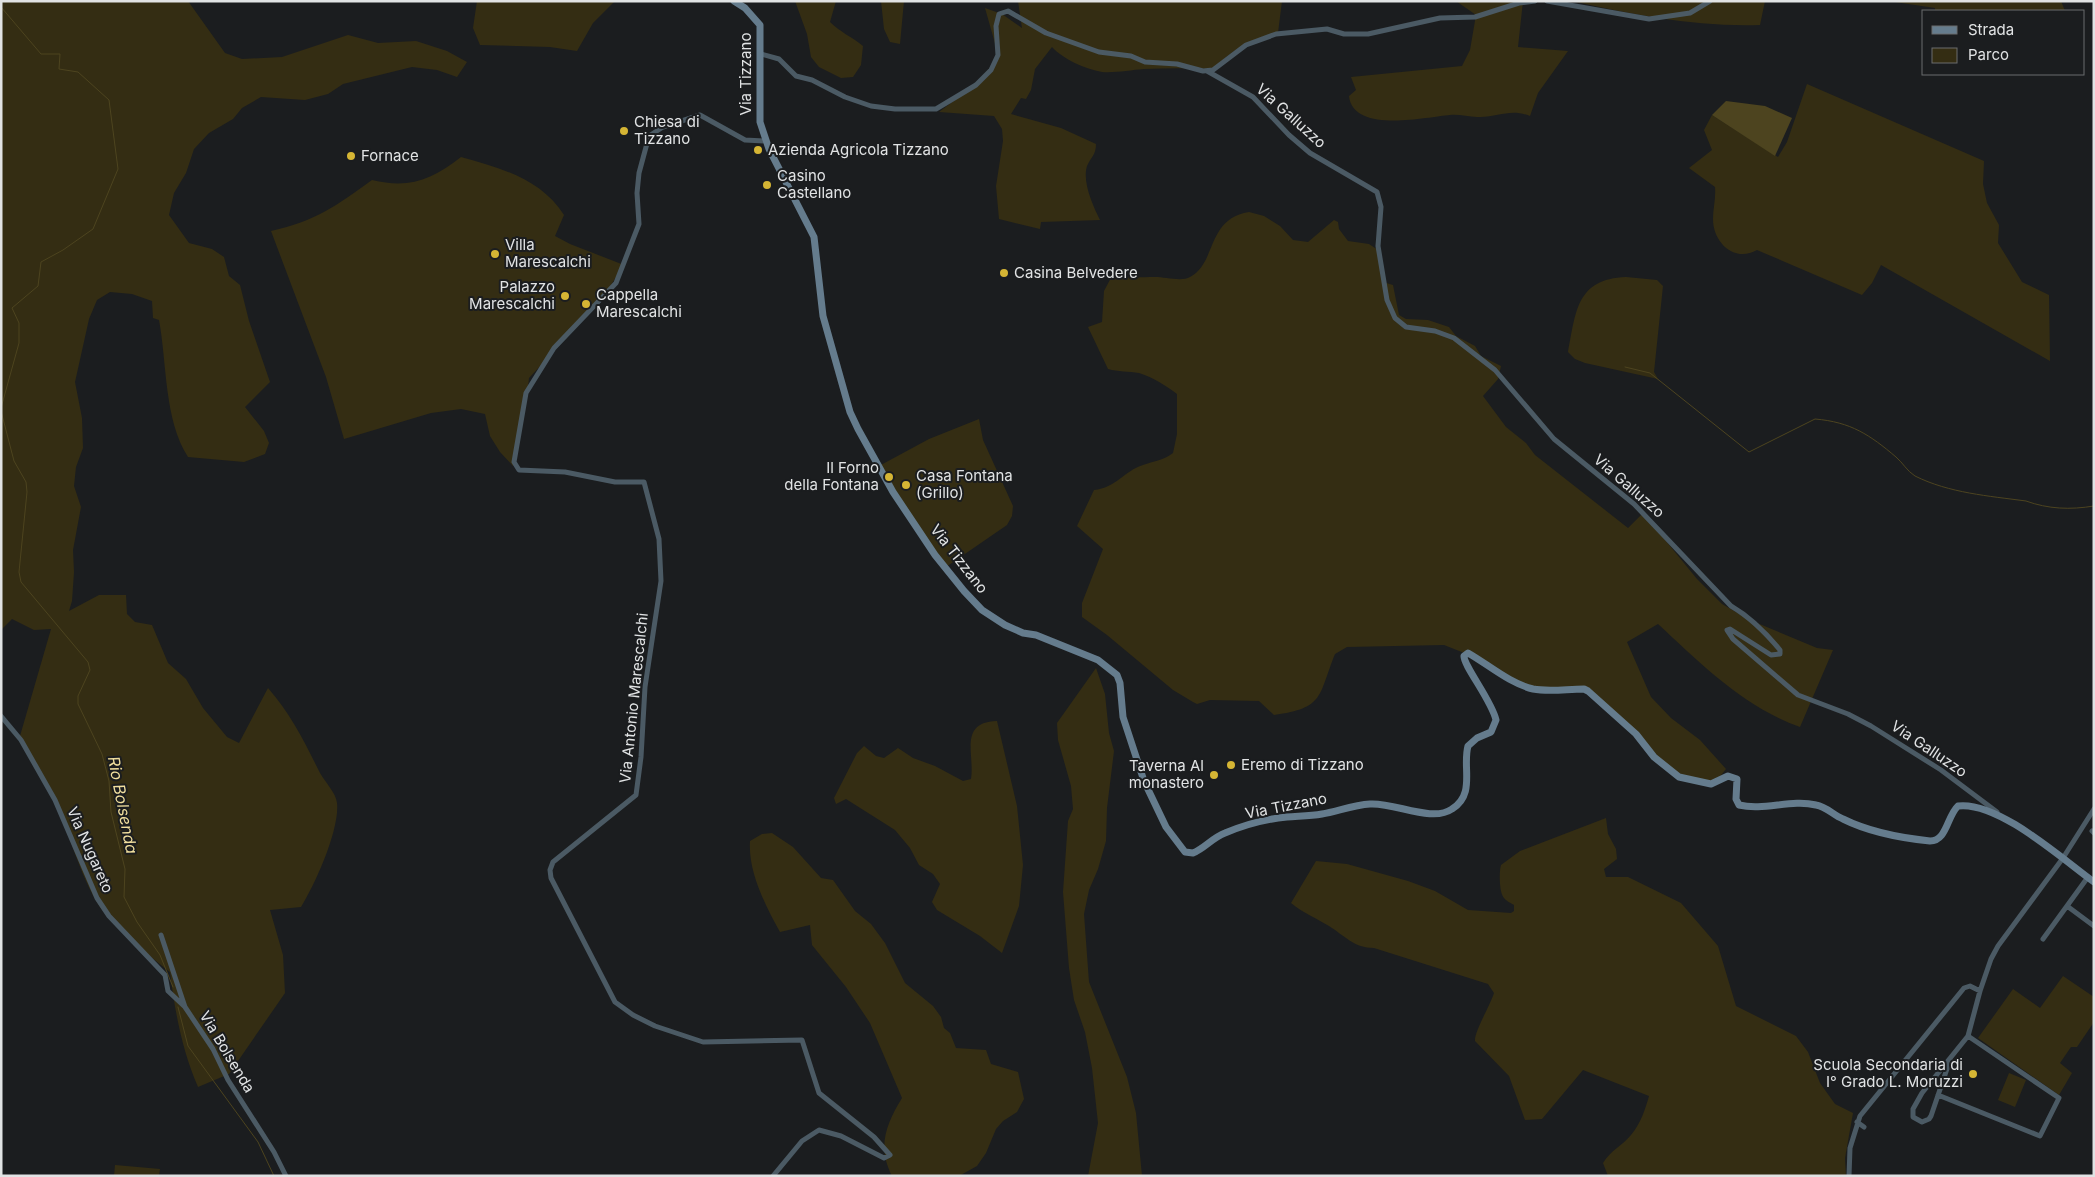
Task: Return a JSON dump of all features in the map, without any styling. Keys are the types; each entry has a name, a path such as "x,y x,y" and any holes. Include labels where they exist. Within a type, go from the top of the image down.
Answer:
{"street":[{"name":"Via Tizzano","path":"734,1 745,8 760,25 761,54 758,101 760,122 766,141 814,237 823,316 850,412 893,492 935,554 964,591 982,610 1005,625 1023,633 1036,635 1098,660 1117,676 1120,684 1123,717 1144,781 1166,827 1185,852 1193,853 1213,838 1256,823 1321,814 1364,804 1385,805 1431,813 1446,812 1458,805 1467,789 1468,746 1473,740 1491,732 1496,720 1487,696 1465,663 1464,656 1468,653 1514,682 1527,687 1551,690 1584,689 1588,691 1636,734 1654,757 1679,777 1711,784 1728,776 1737,779 1736,799 1739,805 1752,806 1786,803 1819,805 1854,823 1898,836 1930,841 1935,841 1944,833 1952,812 1958,806 1977,807 2011,823 2091,879"},
{"path":"761,54 779,59 796,76 812,80 845,97 871,106 903,110 936,110 976,85 991,70 998,55 996,26 999,14 1008,11 1046,33 1099,52 1132,56 1145,62 1177,64 1207,71 1212,70 1246,45 1276,34 1327,29 1344,34 1368,34 1440,18 1474,17 1519,3 1535,1"},
{"path":"1547,1 1650,18 1690,13 1710,1"},
{"name":"Via Galluzzo","path":"1207,71 1253,97 1289,135 1310,153 1377,192 1381,206 1378,246 1387,300 1395,318 1406,327 1435,331 1454,338 1495,370 1554,439 1634,504 1731,606 1747,615 1771,639 1780,650 1780,654 1771,655 1730,629 1728,634 1733,639 1798,695 1848,714 1872,726 1942,770 2011,823"},
{"name":"Via Antonio Marescalchi","path":"766,141 745,140 700,116 663,127 649,136 639,173 637,193 639,224 616,283 554,348 526,393 514,462 519,470 565,472 615,482 644,482 659,539 661,581 645,687 641,757 636,795 553,862 550,870 550,878 585,947 615,1002 654,1026 703,1042 802,1040 819,1093 874,1137 890,1154 884,1158 842,1136 819,1130 802,1140 774,1176"},
{"name":"Via Nugareto","path":"1,716 21,740 55,800 97,898 109,916 165,975 168,991 185,1007"},
{"path":"1951,1056 1929,1120 1922,1122 1913,1117 1913,1109 1922,1093 1951,1056 1968,1036 1980,991 1991,959 1998,946 2063,858 2094,809"},
{"path":"2043,939 2067,906 2091,879"},
{"path":"2067,906 2094,926"},
{"name":"Via Bolsenda","path":"162,935 185,1007 213,1048 228,1080 274,1152 286,1176"},
{"path":"1849,1176 1850,1148 1857,1122 1964,988 1970,986 1980,991"},
{"path":"1938,1095 2040,1136 2059,1098 1968,1036"},
{"path":"1857,1122 1864,1127"}],"green space":[{"path":"1,1 188,1 225,53 242,59 282,57 348,35 378,43 416,41 447,51 467,62 457,77 437,70 412,67 343,84 328,94 305,100 261,97 242,108 233,119 209,133 194,149 186,173 174,193 169,215 189,243 212,249 224,257 229,276 240,285 249,321 270,382 245,407 264,431 269,443 265,454 244,462 188,457 174,426 170,409 162,337 159,320 153,318 152,301 132,294 110,292 97,300 89,319 75,382 82,418 83,448 76,467 74,486 81,507 73,550 74,572 72,601 69,611 99,595 126,595 127,614 135,622 152,625 168,663 186,679 203,708 227,737 239,743 268,688 284,708 297,729 320,773 335,795 337,803 335,827 331,842 313,885 301,907 270,910 283,955 285,993 229,1074 198,1087 180,1031 170,972 123,933 100,907 86,881 52,790 43,780 20,736 51,629 34,630 12,619 1,630"},
{"path":"477,1 615,1 593,23 577,51 550,47 480,45 473,28"},
{"path":"795,1 836,1 830,22 863,46 861,65 853,77 841,78 819,67 811,57 807,34"},
{"path":"881,1 904,1 900,44 890,42 884,29"},
{"path":"1018,1 1282,1 1278,33 1259,38 1243,46 1213,69 1161,68 1102,72 1075,63 1062,56 1052,47 1035,69 1031,90 1026,99 1021,98 1011,114 1061,128 1096,144 1094,153 1087,166 1086,179 1091,201 1100,220 1041,222 1040,229 999,219 996,186 1003,141 1002,129 994,116 939,112 976,84 997,59 996,47 985,8 1002,14 1022,28"},
{"path":"1456,1 1523,1 1518,47 1568,51 1538,93 1530,116 1510,113 1484,117 1453,115 1392,120 1376,119 1363,115 1354,108 1349,96 1356,90 1351,77 1462,66 1470,50 1476,15"},
{"path":"1572,1 1765,1 1760,25 1736,25 1665,19"},
{"path":"1863,1 2061,1 2065,10 1935,10 1935,8 1895,2"},
{"path":"1807,84 1984,161 1983,184 1987,203 1999,225 1998,243 2022,282 2049,295 2050,361 1881,265 1872,283 1862,295 1757,250 1741,254 1733,252 1721,243 1714,228 1713,219 1715,187 1689,168 1712,150 1704,130 1712,115 1778,157 1787,142"},
{"path":"461,157 505,171 532,184 544,192 564,215 555,236 570,244 624,265 599,303 529,378 526,405 513,466 500,452 490,436 485,414 461,409 431,413 344,439 326,377 271,231 287,227 325,212 372,180 385,183 409,183 440,172"},
{"path":"1249,212 1264,216 1280,226 1293,240 1308,242 1334,220 1338,222 1339,229 1348,241 1369,244 1378,250 1383,282 1393,285 1399,315 1406,319 1428,320 1449,327 1456,336 1475,346 1481,356 1501,366 1498,379 1483,396 1506,427 1526,443 1535,455 1628,528 1643,513 1697,579 1722,604 1750,620 1817,648 1833,650 1800,727 1760,708 1724,683 1658,624 1627,642 1651,697 1671,718 1700,740 1726,769 1718,779 1704,783 1679,776 1586,690 1540,690 1517,685 1482,660 1444,645 1347,647 1335,654 1322,690 1311,704 1291,712 1274,715 1259,701 1210,700 1197,704 1193,702 1173,690 1107,635 1082,617 1082,603 1103,549 1077,526 1094,490 1102,489 1114,483 1136,468 1169,456 1173,453 1177,434 1177,394 1159,382 1139,373 1108,369 1088,327 1102,322 1104,291 1113,274 1129,277 1178,279 1190,277 1205,262 1225,223 1235,216"},
{"path":"1626,277 1657,280 1663,286 1654,372 1658,379 1585,363 1575,359 1568,352 1573,324 1581,300 1597,284 1609,279"},
{"path":"979,419 983,440 1013,506 1012,516 1007,525 946,567 879,466 929,439"},
{"path":"1096,668 1105,694 1109,733 1114,751 1107,808 1106,841 1098,869 1089,890 1084,914 1089,982 1127,1077 1136,1113 1142,1176 1088,1176 1098,1123 1092,1068 1085,1032 1074,1000 1069,968 1063,892 1068,821 1073,809 1071,786 1058,740 1057,723"},
{"path":"997,721 1017,806 1023,865 1019,906 1002,953 980,936 937,910 932,902 940,884 933,874 919,865 910,848 895,830 846,799 836,804 834,798 857,753 864,746 876,756 884,758 898,748 913,758 935,766 963,781 971,779 971,741 973,733 977,727 985,723"},
{"path":"1606,818 1608,834 1616,849 1617,859 1604,869 1606,877 1628,877 1681,903 1718,946 1736,1006 1796,1036 1808,1052 1820,1083 1835,1104 1853,1113 1845,1158 1846,1176 1608,1176 1603,1163 1609,1155 1628,1139 1637,1126 1649,1096 1583,1070 1542,1119 1525,1120 1509,1076 1475,1041 1494,993 1488,984 1374,948 1355,944 1291,903 1316,861 1347,864 1408,881 1435,891 1468,910 1511,913 1514,911 1514,905 1505,899 1501,892 1501,865 1520,851"},
{"path":"772,833 793,847 821,878 833,880 855,911 871,924 885,943 905,983 933,1006 941,1017 944,1028 950,1033 956,1048 986,1050 991,1064 1018,1072 1024,1099 1017,1112 1003,1121 996,1129 986,1153 977,1166 959,1176 892,1176 885,1155 885,1136 902,1098 870,1023 846,987 812,945 810,925 780,932 769,911 755,876 750,853 750,841 762,834"},
{"path":"2063,976 2094,997 2094,1022 2077,1047 2071,1047 2060,1063 2072,1073 2059,1095 1978,1038 2013,989 2040,1008"},
{"path":"2009,1073 2026,1080 2015,1107 1998,1100"},
{"path":"115,1165 160,1169 159,1176 114,1176"}],"shaded area":[{"path":"1726,101 1765,106 1792,118 1775,156 1712,115"}],"waterway":[{"name":"Rio Bolsenda","path":"1,7 41,54 60,54 59,69 78,72 109,100 118,169 93,229 63,250 41,262 38,286 12,308 19,323 19,343 1,408"},
{"path":"1625,367 1650,373 1749,452 1815,419 1828,421 1850,427 1868,436 1896,457 1915,476 1928,482 1969,493 2026,501 2051,507 2076,508 2094,506"},
{"name":"Rio Bolsenda","path":"1,411 14,461 26,482 27,492 19,572 21,582 88,662 90,670 78,696 78,704 102,754 109,781 111,812 125,869 124,897 137,922 160,955 173,987"},
{"name":"Rio Bolsenda","path":"178,1007 188,1046 258,1142 274,1176"}],"place":[{"name":"Chiesa di Tizzano","path":"624,131"},
{"name":"Azienda Agricola Tizzano","path":"758,150"},
{"name":"Fornace","path":"351,156"},
{"name":"Casino Castellano","path":"767,185"},
{"name":"Villa Marescalchi","path":"495,254"},
{"name":"Casina Belvedere","path":"1004,273"},
{"name":"Palazzo Marescalchi","path":"565,296"},
{"name":"Cappella Marescalchi","path":"586,304"},
{"name":"Il Forno della Fontana","path":"889,477"},
{"name":"Casa Fontana (Grillo)","path":"906,485"},
{"name":"Eremo di Tizzano","path":"1231,765"},
{"name":"Taverna Al monastero","path":"1214,775"},
{"name":"Scuola Secondaria di I° Grado L. Moruzzi","path":"1973,1074"}]}
